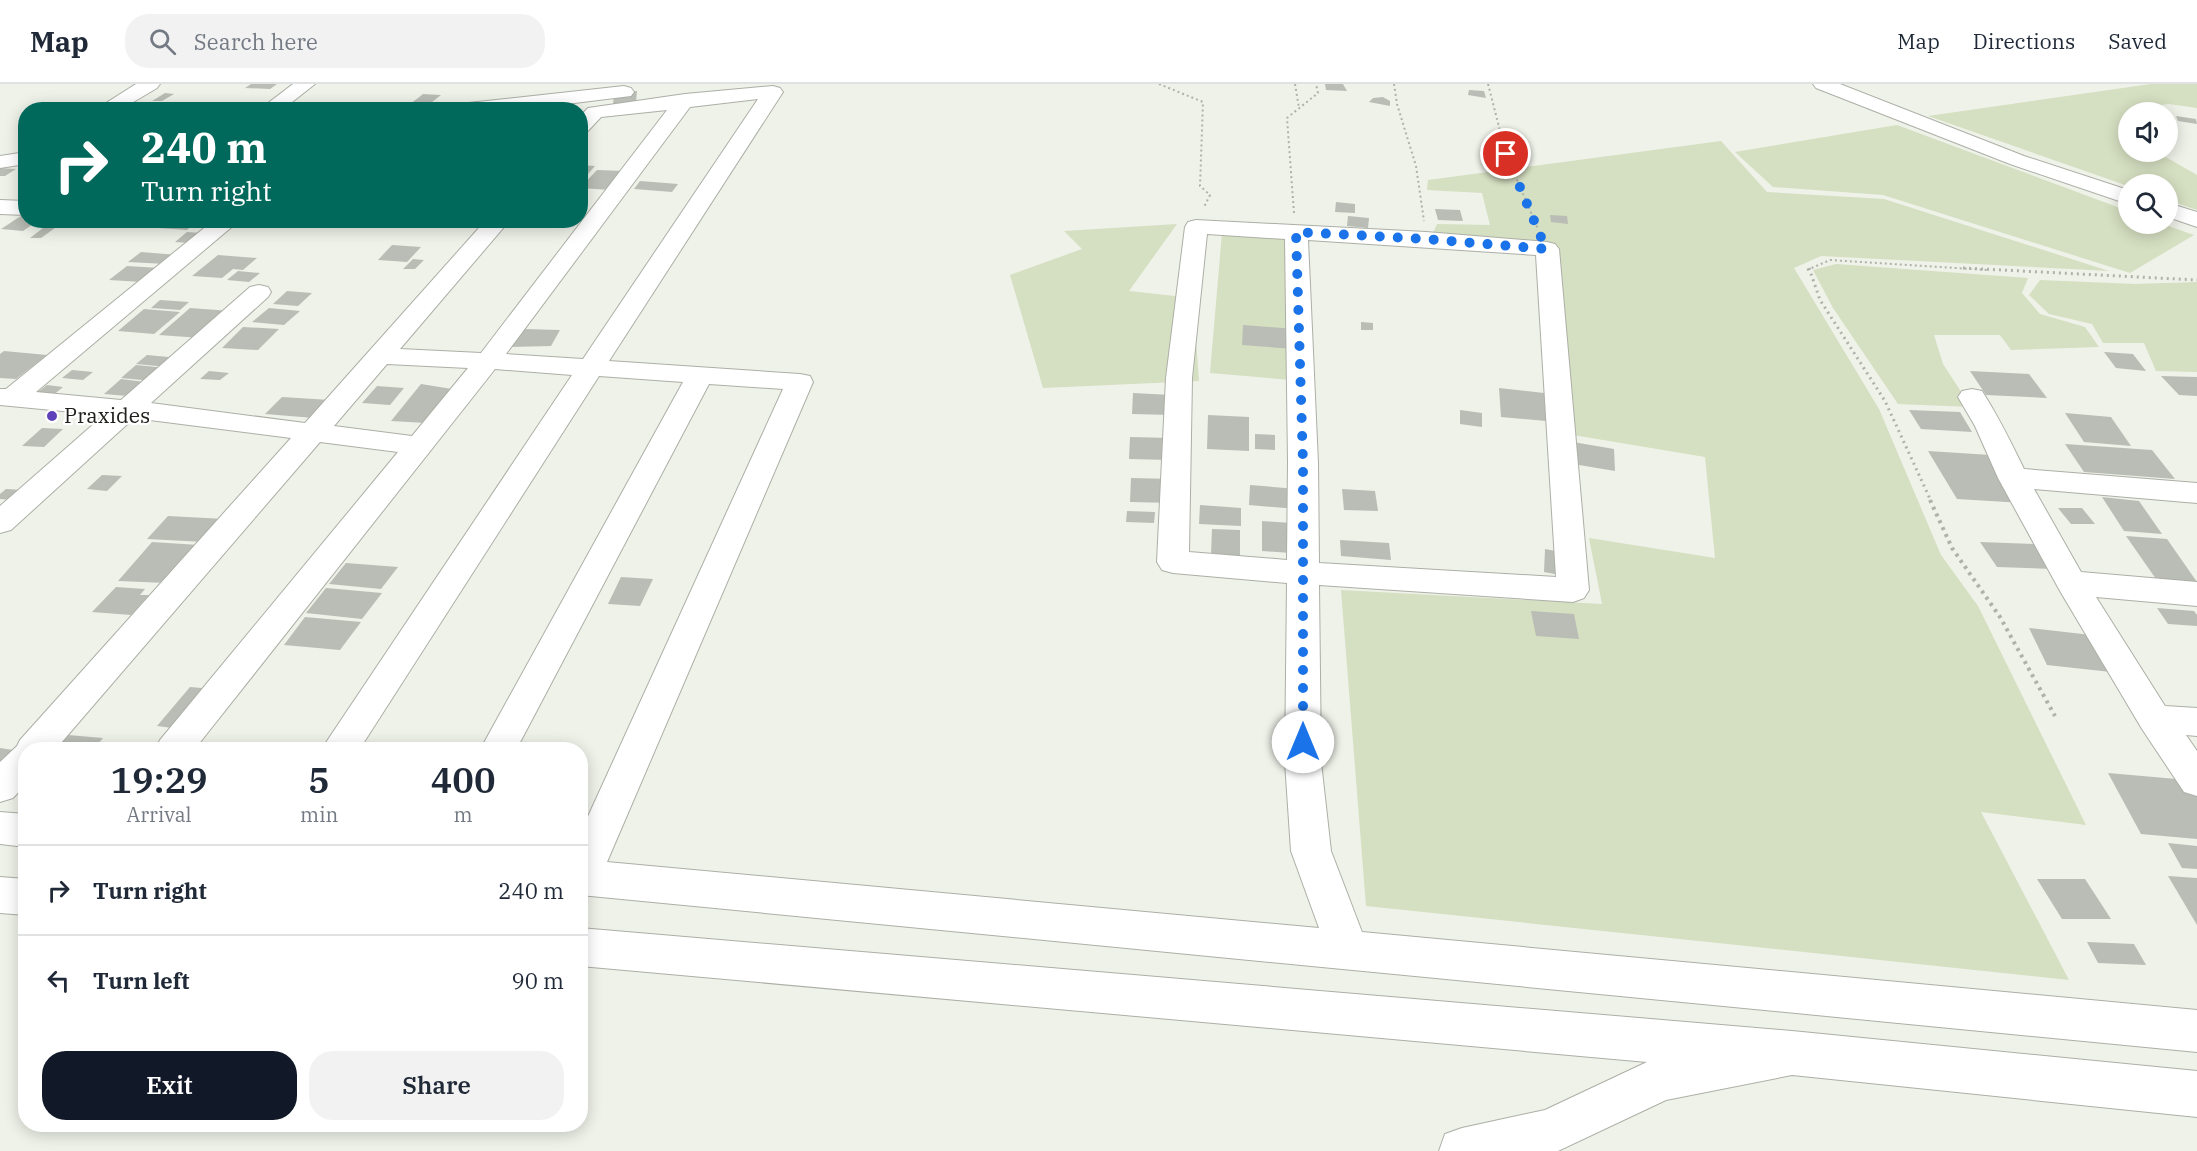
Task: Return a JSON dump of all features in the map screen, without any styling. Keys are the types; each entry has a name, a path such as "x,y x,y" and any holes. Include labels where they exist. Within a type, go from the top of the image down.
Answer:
{"street":[{"path":"119,102 150,84"},
{"path":"280,102 305,84"},
{"path":"489,102 506,84"},
{"path":"1824,84 2017,160 2118,194"},
{"path":"344,742 773,92 679,94 550,102"},
{"path":"588,120 595,112 679,94"},
{"path":"588,221 679,94"},
{"path":"0,207 18,208"},
{"path":"2178,213 2197,220"},
{"path":"1196,226 1426,239 1546,249 1573,590 1304,573 1173,562 1179,378 1196,226"},
{"path":"6,398 219,228"},
{"path":"40,742 492,228"},
{"path":"180,742 488,361 583,228"},
{"path":"1296,232 1304,573 1303,762 1311,850 1348,951"},
{"path":"0,523 259,292"},
{"path":"378,356 800,382 588,861"},
{"path":"502,742 700,376"},
{"path":"1972,397 1989,426 2013,478 2072,583 2155,719 2197,781"},
{"path":"6,398 129,409 420,446"},
{"path":"2013,478 2197,493"},
{"path":"2072,583 2197,594"},
{"path":"2155,719 2197,722"},
{"path":"0,787 18,767"},
{"path":"0,828 18,830"},
{"path":"588,878 2197,1031"},
{"path":"0,895 18,896"},
{"path":"588,948 1792,1053 2197,1094"},
{"path":"1462,1151 1548,1132 1662,1078 1792,1053"}],"path":[{"path":"1159,84 1203,102 1200,186 1210,195"},
{"path":"1295,84 1299,108"},
{"path":"1296,232 1287,118 1318,93 1316,84"},
{"path":"1394,84 1397,104 1416,166 1426,239"},
{"path":"1488,84 1506,154 1546,249"}],"green space":[{"path":"2151,84 2197,84 2197,108 2178,105 2178,102 2118,102 2118,162 2174,162 2197,175 2197,210 2178,203 2178,174 2118,174 2118,182 1928,116"},
{"path":"1897,125 2118,207 2118,234 2178,234 2178,229 2194,235 2130,273 1883,195 1773,187 1735,152"},
{"path":"1721,141 1767,192 1884,199 2109,271 1821,256 1794,268 1879,409 1941,555 1978,606 2086,825 1981,812 2069,980 1366,906 1341,590 1602,604 1589,538 1715,558 1705,457 1573,435 1556,249 1432,235 1437,224 1490,225 1482,193 1427,190 1428,180"},
{"path":"1177,224 1129,291 1193,298 1199,381 1043,388 1010,275 1082,249 1064,231"},
{"path":"1222,233 1303,237 1314,382 1210,373"},
{"path":"1836,264 2028,278 2022,293 2040,314 2085,327 2099,347 2011,350 2000,335 1934,335 1943,364 1971,407 1898,404 1833,308 1813,270"},
{"path":"2040,280 2135,284 2197,282 2197,372 2156,371 2144,343 2103,343 2092,324 2049,314 2029,295"}],"building":[{"path":"251,84 277,84 270,89 245,88"},
{"path":"1325,84 1343,84 1347,91 1326,90"},
{"path":"1469,90 1484,91 1486,98 1468,95"},
{"path":"637,91 636,102 613,105 614,93"},
{"path":"165,93 174,94 162,101 152,101"},
{"path":"423,94 441,95 432,102 413,102"},
{"path":"1383,97 1390,101 1390,106 1369,102 1373,98"},
{"path":"2178,116 2196,119 2197,124 2178,121"},
{"path":"588,166 595,166 588,174"},
{"path":"0,168 16,169 5,176 0,176"},
{"path":"597,170 626,171 610,190 588,189 588,180"},
{"path":"640,181 678,184 672,192 634,189"},
{"path":"1336,202 1355,204 1355,213 1335,212"},
{"path":"1435,209 1460,210 1463,221 1438,220"},
{"path":"1550,215 1567,216 1568,224 1551,222"},
{"path":"1348,216 1369,218 1368,228 1347,226"},
{"path":"18,218 18,228 27,228 23,231 1,229"},
{"path":"43,228 55,228 41,238 30,238"},
{"path":"159,228 189,228 187,230"},
{"path":"187,232 202,233 189,243 175,242"},
{"path":"392,245 421,247 407,262 378,260"},
{"path":"141,252 178,255 166,264 128,262"},
{"path":"218,255 257,258 243,270 233,269 222,278 192,276"},
{"path":"413,259 424,260 415,269 403,269"},
{"path":"127,266 160,268 142,282 109,280"},
{"path":"238,271 260,273 249,282 227,280"},
{"path":"287,291 312,293 298,306 273,304"},
{"path":"160,300 189,302 180,310 151,308"},
{"path":"190,308 231,311 201,338 159,335"},
{"path":"269,308 300,311 284,325 252,322"},
{"path":"144,309 180,312 154,334 118,331"},
{"path":"1361,322 1373,323 1373,330 1361,330"},
{"path":"1243,325 1294,329 1294,349 1242,345"},
{"path":"243,327 279,329 258,350 222,348"},
{"path":"525,329 560,330 551,346 511,347"},
{"path":"4,351 47,355 16,379 0,378 0,354"},
{"path":"2104,352 2133,354 2146,371 2116,368"},
{"path":"147,355 179,358 168,367 136,364"},
{"path":"136,365 167,368 153,381 121,378"},
{"path":"72,370 93,372 83,380 62,378"},
{"path":"209,371 229,373 220,380 200,379"},
{"path":"1970,371 2029,374 2047,398 1986,395"},
{"path":"2161,376 2197,377 2197,396 2179,395"},
{"path":"121,379 145,382 128,396 104,394"},
{"path":"421,384 452,389 426,423 391,421"},
{"path":"47,385 63,387 51,397 34,395"},
{"path":"377,386 404,388 390,405 362,403"},
{"path":"1499,388 1544,393 1546,421 1501,417"},
{"path":"1133,393 1171,395 1171,415 1132,414"},
{"path":"282,397 330,400 314,418 265,414"},
{"path":"1460,410 1482,413 1482,427 1460,424"},
{"path":"1909,410 1960,412 1972,432 1921,429"},
{"path":"2065,413 2111,417 2131,446 2084,442"},
{"path":"1208,415 1249,417 1249,451 1207,449"},
{"path":"42,428 63,429 44,447 22,446"},
{"path":"1255,434 1275,435 1275,450 1255,449"},
{"path":"1130,437 1170,438 1170,460 1129,459"},
{"path":"1573,442 1614,449 1615,471 1573,464"},
{"path":"2065,444 2152,450 2175,479 2084,472"},
{"path":"1928,451 1991,455 2023,503 1957,499"},
{"path":"102,475 122,476 107,491 87,489"},
{"path":"1131,478 1173,479 1173,503 1130,502"},
{"path":"1250,485 1297,489 1297,509 1249,505"},
{"path":"6,489 24,490 13,500 0,499 0,494"},
{"path":"1342,489 1375,491 1378,511 1344,510"},
{"path":"2102,497 2139,501 2162,534 2124,531"},
{"path":"1200,505 1241,508 1241,526 1199,524"},
{"path":"2058,508 2082,508 2095,524 2071,524"},
{"path":"1127,511 1155,512 1154,523 1126,522"},
{"path":"168,516 225,519 204,542 147,539"},
{"path":"1262,521 1291,523 1291,553 1262,551"},
{"path":"1212,529 1240,530 1240,557 1211,555"},
{"path":"2126,536 2167,539 2197,582 2156,579"},
{"path":"1340,540 1389,543 1391,560 1341,556"},
{"path":"152,542 199,545 166,583 118,581"},
{"path":"1980,542 2035,544 2053,569 1997,567"},
{"path":"1545,549 1566,553 1565,576 1544,572"},
{"path":"346,563 398,567 381,589 329,584"},
{"path":"621,577 653,579 640,606 608,604"},
{"path":"116,587 145,589 140,595 149,595 131,615 92,612"},
{"path":"326,588 382,593 362,619 306,613"},
{"path":"2157,608 2194,611 2197,615 2197,626 2168,624"},
{"path":"1531,611 1574,614 1579,639 1536,636"},
{"path":"305,617 361,622 340,650 284,645"},
{"path":"2029,628 2100,636 2120,673 2047,665"},
{"path":"190,687 213,689 180,729 157,726"},
{"path":"68,735 103,738 100,742 62,742"},
{"path":"0,748 18,751 18,753 0,773"},
{"path":"2108,773 2188,780 2197,796 2197,839 2141,834"},
{"path":"2168,843 2197,846 2197,869 2182,868"},
{"path":"2168,876 2197,878 2197,925"},
{"path":"2037,879 2085,879 2111,919 2062,919"},
{"path":"2087,942 2134,944 2146,965 2098,963"}],"place":[{"name":"Praxides","path":"52,416"}],"route":[{"path":"1303,742 1303,463 1296,232 1426,239 1546,249 1506,154"}]}
